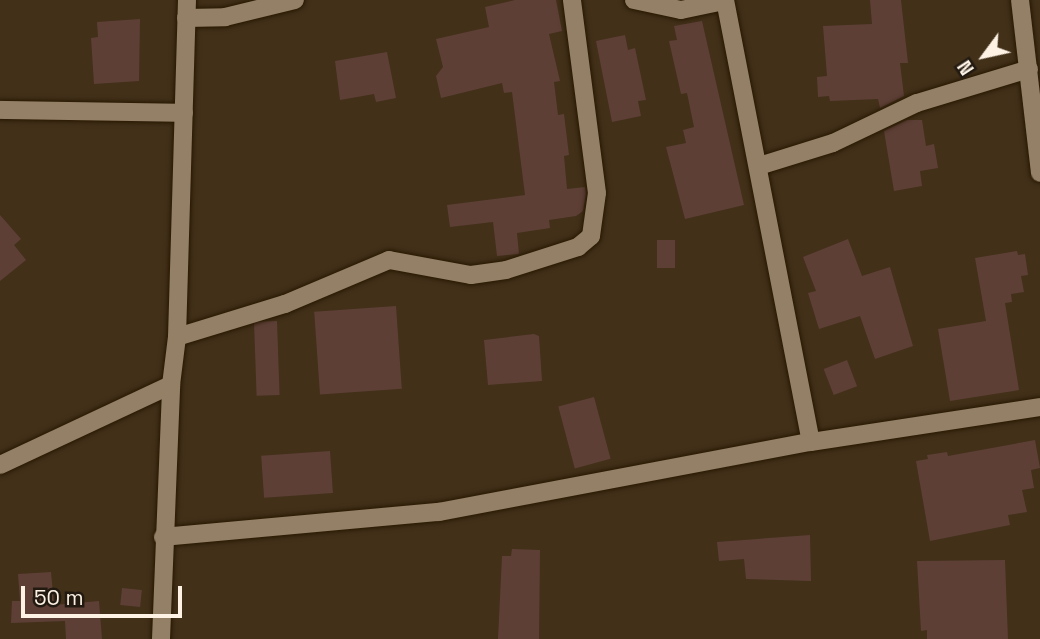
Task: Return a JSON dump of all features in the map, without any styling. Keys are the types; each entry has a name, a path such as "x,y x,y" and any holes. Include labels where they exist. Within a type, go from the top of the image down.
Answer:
{"street":[{"path":"161,639 171,385 177,337 186,9 225,17 295,0"},
{"path":"177,337 285,304 389,260 471,275 506,270 578,247 591,236 597,192 572,0"},
{"path":"634,0 681,10 725,1 811,442"},
{"path":"1020,0 1040,173"},
{"path":"759,166 832,142 917,103 1029,69"},
{"path":"0,110 184,113"},
{"path":"0,465 171,385"},
{"path":"163,537 439,512 811,442 1040,407"}],"building":[{"path":"515,0 556,0 562,31 549,34 560,81 554,82 558,115 564,114 569,155 564,156 567,189 585,187 586,193 583,211 576,216 549,220 550,228 517,233 519,254 497,256 493,222 450,227 447,205 525,195 512,92 504,93 502,83 441,98 436,76 443,67 436,39 489,27 485,7"},
{"path":"870,0 901,0 908,63 900,63 904,96 880,108 878,99 830,101 829,96 818,97 817,77 827,76 823,26 872,24"},
{"path":"140,19 139,81 94,84 91,38 98,37 97,22"},
{"path":"702,21 744,205 685,219 666,147 686,143 683,130 694,127 687,93 681,94 669,41 677,40 674,26"},
{"path":"625,35 628,50 635,48 646,100 638,101 641,116 612,122 596,41"},
{"path":"387,52 396,98 376,102 374,94 340,100 335,61"},
{"path":"907,120 922,120 926,146 934,144 938,168 920,171 922,186 894,191 884,131"},
{"path":"0,215 21,239 14,245 26,260 0,281"},
{"path":"848,239 862,276 890,267 913,346 875,359 860,316 819,329 808,293 816,291 803,257"},
{"path":"657,240 675,240 675,268 657,268"},
{"path":"1017,251 1018,255 1025,254 1028,275 1021,276 1024,292 1011,294 1012,302 1005,303 1019,390 950,401 938,329 986,321 975,258"},
{"path":"396,306 402,389 320,395 314,312"},
{"path":"277,321 280,395 257,396 254,322"},
{"path":"534,334 539,336 542,381 488,385 484,340"},
{"path":"847,360 857,386 834,395 824,369"},
{"path":"594,397 611,459 575,468 558,407"},
{"path":"1035,440 1040,468 1031,470 1034,488 1022,490 1027,512 1008,515 1010,525 930,541 916,461 928,459 927,455 947,452 948,456"},
{"path":"330,451 333,493 264,498 261,456"},
{"path":"810,535 811,581 746,579 744,559 719,561 717,542"},
{"path":"512,549 540,550 539,639 498,639 502,556 511,556"},
{"path":"1005,560 1008,639 927,639 927,630 921,631 917,561"},
{"path":"51,572 54,605 99,601 102,639 66,639 65,621 11,623 12,601 20,601 18,574"},
{"path":"122,588 142,590 140,607 120,605"}]}
